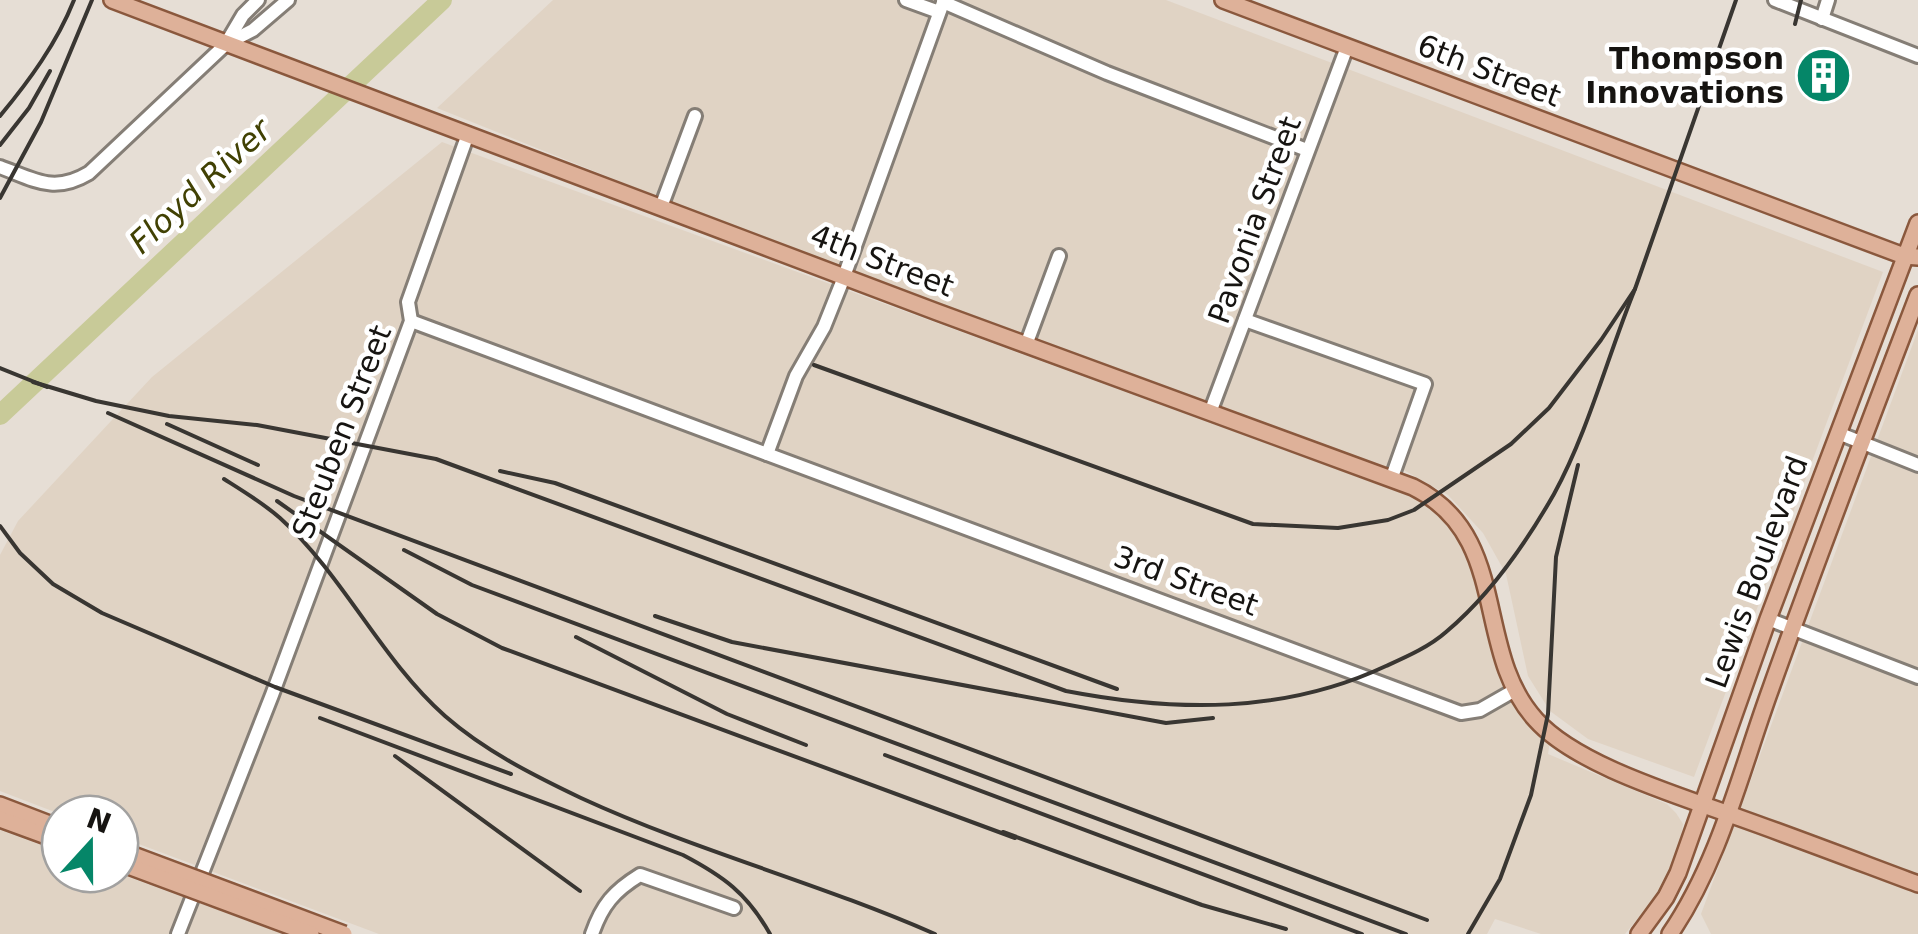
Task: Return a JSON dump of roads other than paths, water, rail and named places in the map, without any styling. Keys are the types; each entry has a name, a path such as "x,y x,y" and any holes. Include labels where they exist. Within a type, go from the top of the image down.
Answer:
{"main road":[{"name":"4th Street","path":"112,0 1026,345 1392,477 1434,498 1466,534 1480,561 1505,668 1515,690"},
{"name":"6th Street","path":"1223,0 1911,257 1918,269"},
{"name":"Lewis Boulevard","path":"1638,934 1678,874 1838,433 1911,257 1918,223"},
{"name":"Lewis Boulevard","path":"1670,934 1692,902 1918,295"},
{"path":"1515,690 1532,717 1558,742 1583,756 1918,884"},
{"path":"0,805 40,820"},
{"path":"0,819 40,834"},
{"path":"140,858 344,934"},
{"path":"140,871 311,934"}],"street":[{"path":"226,44 258,0"},
{"path":"0,167 44,184 62,186 88,173 226,44 253,30 288,0"},
{"path":"906,0 941,5 1307,150"},
{"path":"1776,0 1918,56"},
{"path":"1822,19 1828,0"},
{"path":"767,454 796,376 824,327 844,276 941,5"},
{"name":"Pavonia Street","path":"1211,410 1346,47"},
{"path":"661,206 694,116"},
{"name":"Steuben Street","path":"178,934 411,321 408,302 468,134"},
{"path":"1026,345 1059,256"},
{"path":"1245,320 1425,384 1392,477"},
{"name":"3rd Street","path":"411,321 1461,714 1480,710 1515,690"},
{"path":"1838,433 1918,465"},
{"path":"1768,619 1918,677"},
{"path":"592,934 599,912 614,892 640,875 734,908"}],"waterway":[{"name":"Floyd River","path":"0,415 442,0"}],"railway":[{"path":"0,116 42,61 74,0"},
{"path":"0,198 41,122 92,0"},
{"path":"814,365 1253,524 1338,528 1388,520 1414,510 1511,444 1549,408 1635,289 1736,0"},
{"path":"1795,24 1801,0"},
{"path":"0,145 29,108 50,71"},
{"path":"33,382 96,401 169,416 257,425 436,459 1066,691 1148,703 1229,704 1269,701 1347,682 1425,647 1462,618 1506,568 1554,494 1587,419 1635,289"},
{"path":"0,368 47,387"},
{"path":"108,413 294,496 1427,920"},
{"path":"167,424 258,465"},
{"path":"1468,934 1500,879 1531,795 1548,714 1556,557 1578,465"},
{"path":"500,471 555,483 1117,689"},
{"path":"224,479 253,497 303,541 422,693 460,729 493,751 624,817 935,934"},
{"path":"277,501 437,614 502,648 1015,838"},
{"path":"0,526 20,553 53,584 102,613 275,687 511,774"},
{"path":"404,550 472,585 1406,934"},
{"path":"655,616 732,642 1166,723 1213,718"},
{"path":"576,637 727,714 806,745"},
{"path":"320,718 683,855 733,887 770,934"},
{"path":"885,755 1362,934"},
{"path":"395,756 580,891"},
{"path":"1003,832 1202,905 1286,929"}],"place":[{"name":"Thompson Innovations","path":"1823,76"}]}
